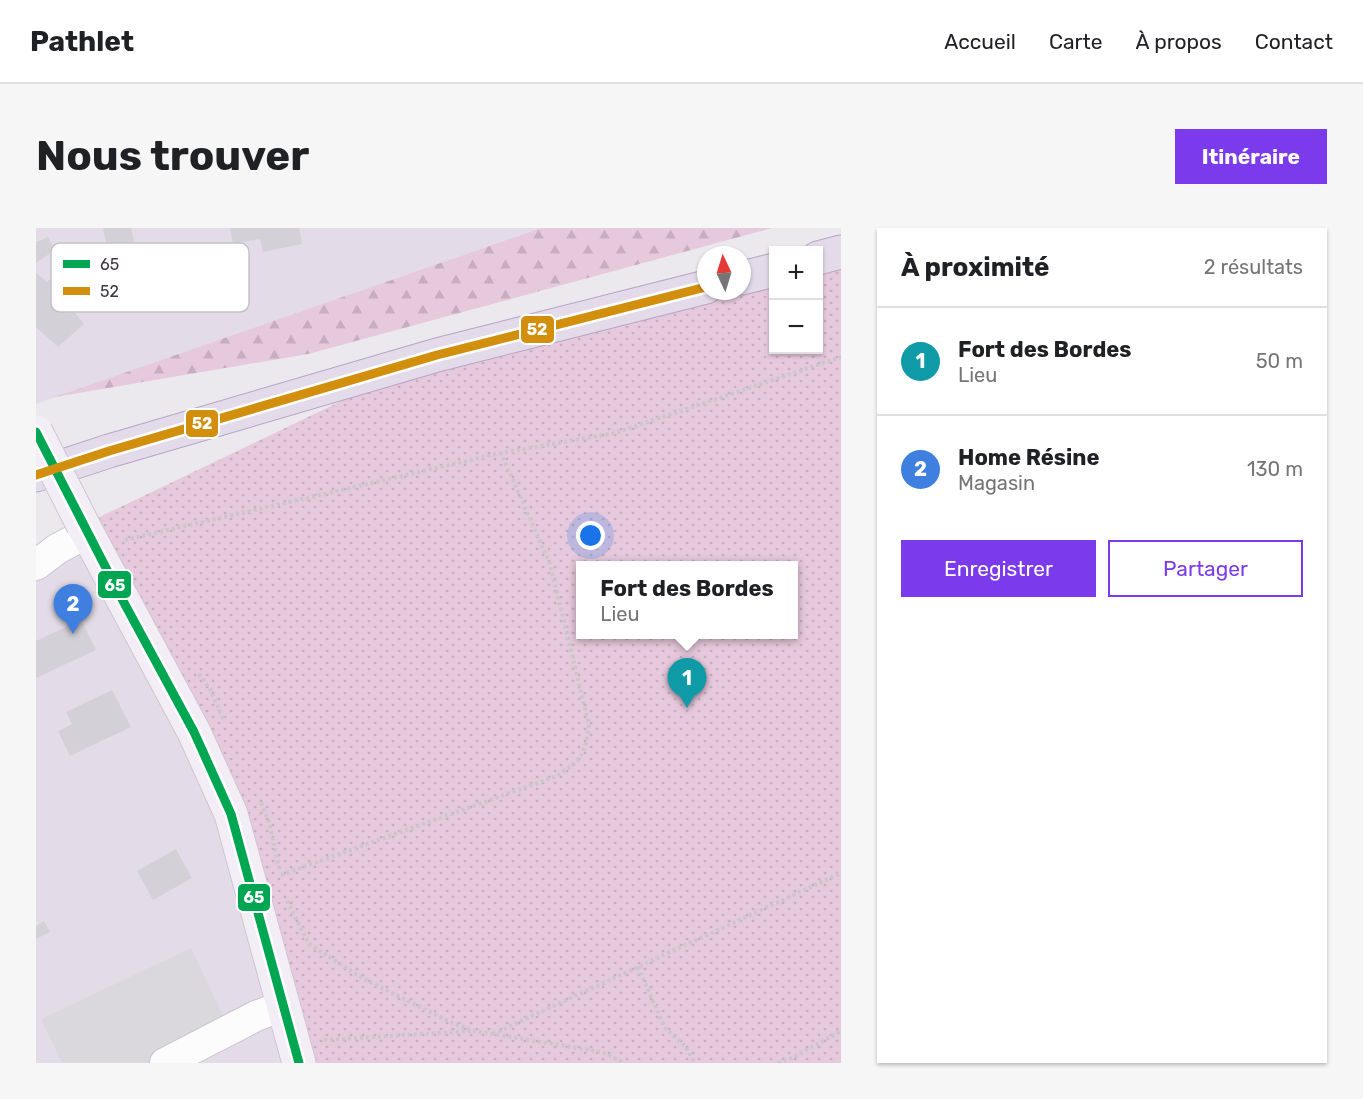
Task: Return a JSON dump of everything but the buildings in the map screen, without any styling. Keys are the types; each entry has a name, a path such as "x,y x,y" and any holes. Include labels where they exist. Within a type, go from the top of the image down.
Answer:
{"highway":[{"path":"823,258 841,254"},
{"path":"751,276 769,271"},
{"path":"36,475 109,451 437,355 697,289"}],"street":[{"path":"36,432 95,534 194,732 231,814 296,1054"},
{"path":"36,565 57,549 95,534"},
{"path":"165,1063 256,1016 283,1006"}],"path":[{"path":"95,534 148,534 501,453 615,433 841,357"},
{"path":"280,875 554,777 575,765 587,744 589,725 550,564 501,453"},
{"path":"196,671 210,689 228,730"},
{"path":"260,801 269,822 283,884"},
{"path":"493,1034 840,875"},
{"path":"285,892 287,901 309,944 362,978 454,1024 475,1031 602,1052 625,1063"},
{"path":"638,967 665,1028 685,1046 695,1063"},
{"path":"296,1054 316,1040 475,1031"},
{"path":"778,1063 792,1058 841,1031"}],"shaded area":[{"path":"36,228 541,228 36,404"},
{"path":"74,539 194,732 299,1063 36,1063 36,565"},
{"path":"191,948 230,1030 165,1063 62,1063 41,1019"}],"green space":[{"path":"541,228 772,228 706,246 697,246 697,248 308,354 55,397"},
{"path":"841,257 841,1063 299,1063 248,872 83,525 437,355 697,293 697,300 751,300 751,285 769,273 769,354 823,354 823,259"}],"transit line":[{"name":"52","path":"36,475 109,451 437,355 697,289"},
{"name":"65","path":"36,432 194,732 231,814 299,1063"}],"place":[{"name":"Home Résine","path":"73,634"},
{"name":"Fort des Bordes","path":"687,708"}]}
